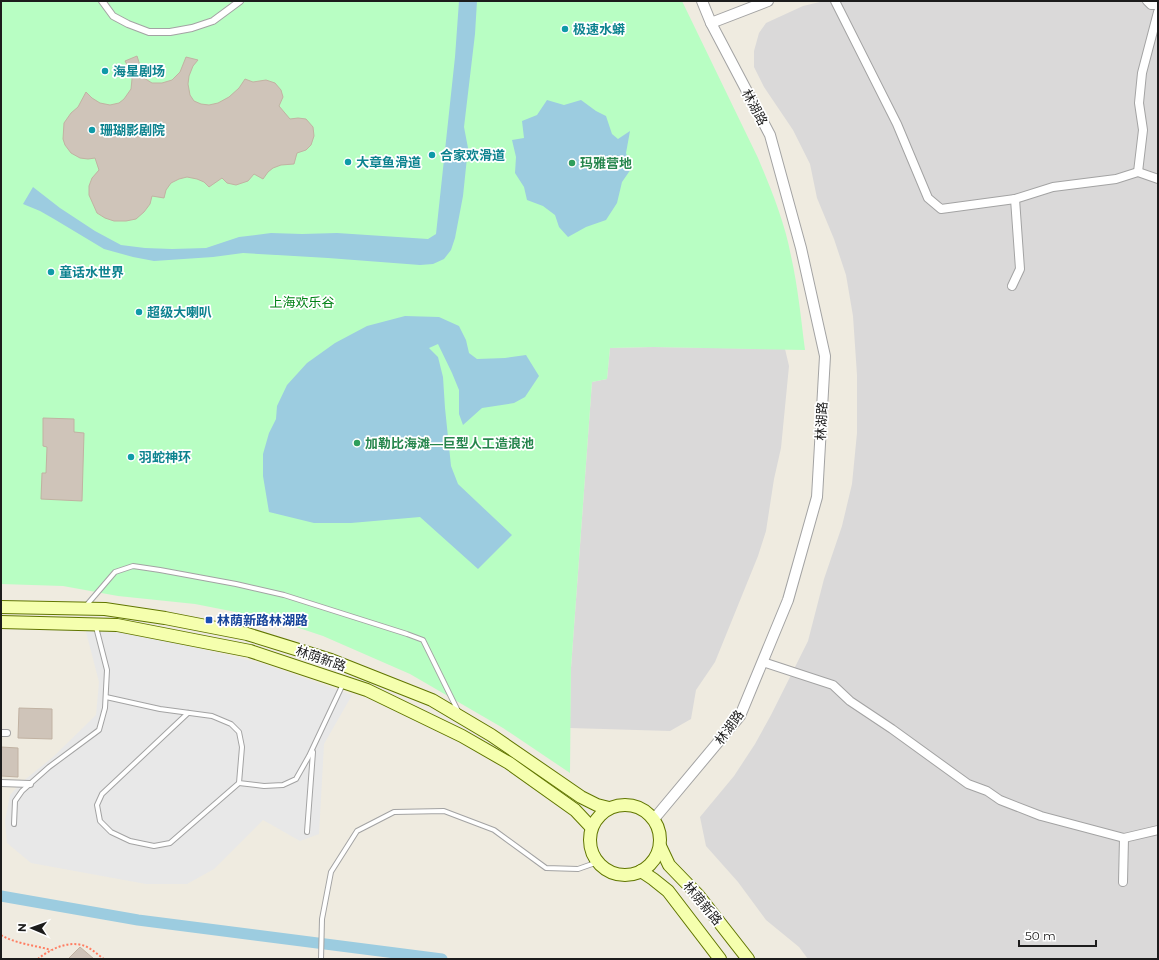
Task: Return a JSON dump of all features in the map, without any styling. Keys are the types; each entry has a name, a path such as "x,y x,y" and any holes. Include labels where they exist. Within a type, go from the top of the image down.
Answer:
{"main road":[{"name":"林荫新路","path":"1,607 105,609 247,634 330,660 432,700 491,736 581,797 597,805 609,808 624,804 636,806 646,811 654,819 660,830 661,842 658,854 652,864 632,875 620,875 609,872 598,862"},
{"name":"林荫新路","path":"1,622 116,626 250,650 344,682 367,690 455,732 509,763 575,810 592,827"},
{"path":"598,862 593,856 590,844 592,827 602,812 609,808"},
{"name":"林荫新路","path":"660,846 669,865 698,895 748,959"},
{"name":"林荫新路","path":"641,871 668,892 720,959"}],"street":[{"path":"102,1 113,16 128,24 149,32 185,30 213,21 240,1"},
{"name":"林湖路","path":"654,819 740,716 788,600 817,497 825,356 801,248 770,135 711,23 702,1"},
{"path":"711,23 768,1"},
{"path":"835,1 897,124 928,198 941,209 1016,199 1053,187 1116,179 1138,172 1158,179"},
{"path":"1147,1 1150,5 1158,5"},
{"path":"1138,172 1143,130 1139,103 1142,73 1158,12"},
{"path":"1012,286 1020,269 1016,199"},
{"path":"763,662 833,685 850,701 892,729 968,784 987,791 1000,800 1041,816 1124,838 1158,830"},
{"path":"1,783 30,784"},
{"path":"1123,882 1124,838"}],"lane":[{"path":"84,609 115,572 133,566 236,584 284,595 423,640 461,717"},
{"path":"14,824 16,801 22,791 49,767 99,730 105,708 107,670 95,625"},
{"path":"239,783 264,786 283,785 296,779 313,749 344,682"},
{"path":"106,697 160,709 212,716 231,724 238,732 242,747 239,783 170,843 154,846 130,841 110,832 100,821 97,805 102,794 188,713"},
{"path":"308,832 313,749"},
{"path":"321,959 322,919 331,872 357,831 394,812 444,811 494,830 546,868 578,869 598,862"}],"path":[{"path":"1,935 18,943 34,945 51,950"},
{"path":"38,959 58,947 73,945 85,946 104,959"}],"shaded area":[{"path":"824,1 1158,1 1158,959 808,959 799,947 766,920 738,882 706,846 700,817 734,776 755,744 808,641 824,579 842,526 852,484 857,433 857,375 853,316 846,275 834,239 817,198 810,164 793,130 764,87 754,67 754,51 759,33 766,23 803,6"},
{"path":"653,347 785,349 789,366 781,448 774,479 766,531 758,556 715,662 696,690 691,719 670,731 570,728 571,668 592,382 607,379 610,348"},
{"path":"84,624 180,644 264,664 352,695 324,744 319,834 300,841 263,820 214,869 187,884 146,884 31,863 7,843 5,821 10,795 22,782 53,757 96,715 99,682"}],"green space":[{"name":"上海欢乐谷","path":"1,1 682,1 758,158 777,206 785,231 793,268 805,350 653,347 610,348 607,379 592,382 571,668 570,773 503,728 410,674 323,636 272,619 195,604 118,596 63,586 1,584"}],"water":[{"path":"459,1 477,1 475,34 464,127 468,148 463,196 455,238 451,250 444,259 433,264 420,265 243,253 213,257 154,261 104,249 40,211 23,204 33,187 60,208 95,231 121,245 145,248 206,248 239,237 271,233 337,233 428,239 436,234 455,57"},
{"name":"玛雅营地","path":"547,100 564,105 581,100 606,116 612,134 618,139 630,131 626,153 631,169 622,182 617,203 606,220 586,227 568,237 559,227 555,215 543,206 527,200 524,187 515,173 516,157 512,140 524,138 522,121 537,115"},
{"name":"加勒比海滩—巨型人工造浪池","path":"405,316 439,317 459,326 466,340 469,353 477,359 505,358 526,355 539,376 525,397 514,403 482,408 463,425 459,414 459,390 452,373 438,344 429,348 438,357 443,377 451,466 458,484 512,535 478,569 420,517 351,523 314,523 269,512 263,476 263,454 269,433 276,419 277,406 287,385 307,363 335,343 367,326"}],"building":[{"path":"137,56 144,78 152,83 162,83 172,80 180,72 186,57 198,60 193,66 188,84 190,95 194,101 201,104 209,105 218,103 229,97 239,88 245,79 253,82 266,80 275,83 281,90 283,97 279,106 290,119 306,119 313,127 314,136 311,145 306,150 297,153 294,164 281,165 273,168 263,179 254,174 248,181 236,185 227,183 222,178 209,187 204,182 187,177 171,183 166,190 164,198 152,196 150,204 136,219 114,221 105,218 97,213 89,195 89,186 92,178 99,170 95,158 80,158 71,153 65,145 63,139 64,123 71,113 78,107 86,92 100,103 110,105 119,103 124,99 131,89 132,79 130,70 125,61"},
{"path":"43,418 74,419 74,432 84,433 82,501 41,499 42,473 46,473 47,447 43,446"},
{"path":"19,708 52,709 52,739 18,738"},
{"path":"1,747 18,748 18,777 1,776"},
{"path":"80,947 94,959 68,959"}],"waterway":[{"path":"1,896 138,920 442,959"}],"place":[{"name":"极速水蟒","path":"565,29"},
{"name":"海星剧场","path":"105,71"},
{"name":"珊瑚影剧院","path":"92,130"},
{"name":"合家欢滑道","path":"432,155"},
{"name":"大章鱼滑道","path":"348,162"},
{"name":"玛雅营地","path":"572,163"},
{"name":"童话水世界","path":"51,272"},
{"name":"超级大喇叭","path":"139,312"},
{"name":"加勒比海滩—巨型人工造浪池","path":"357,443"},
{"name":"羽蛇神环","path":"131,457"},
{"name":"林荫新路林湖路","path":"209,620"}]}
